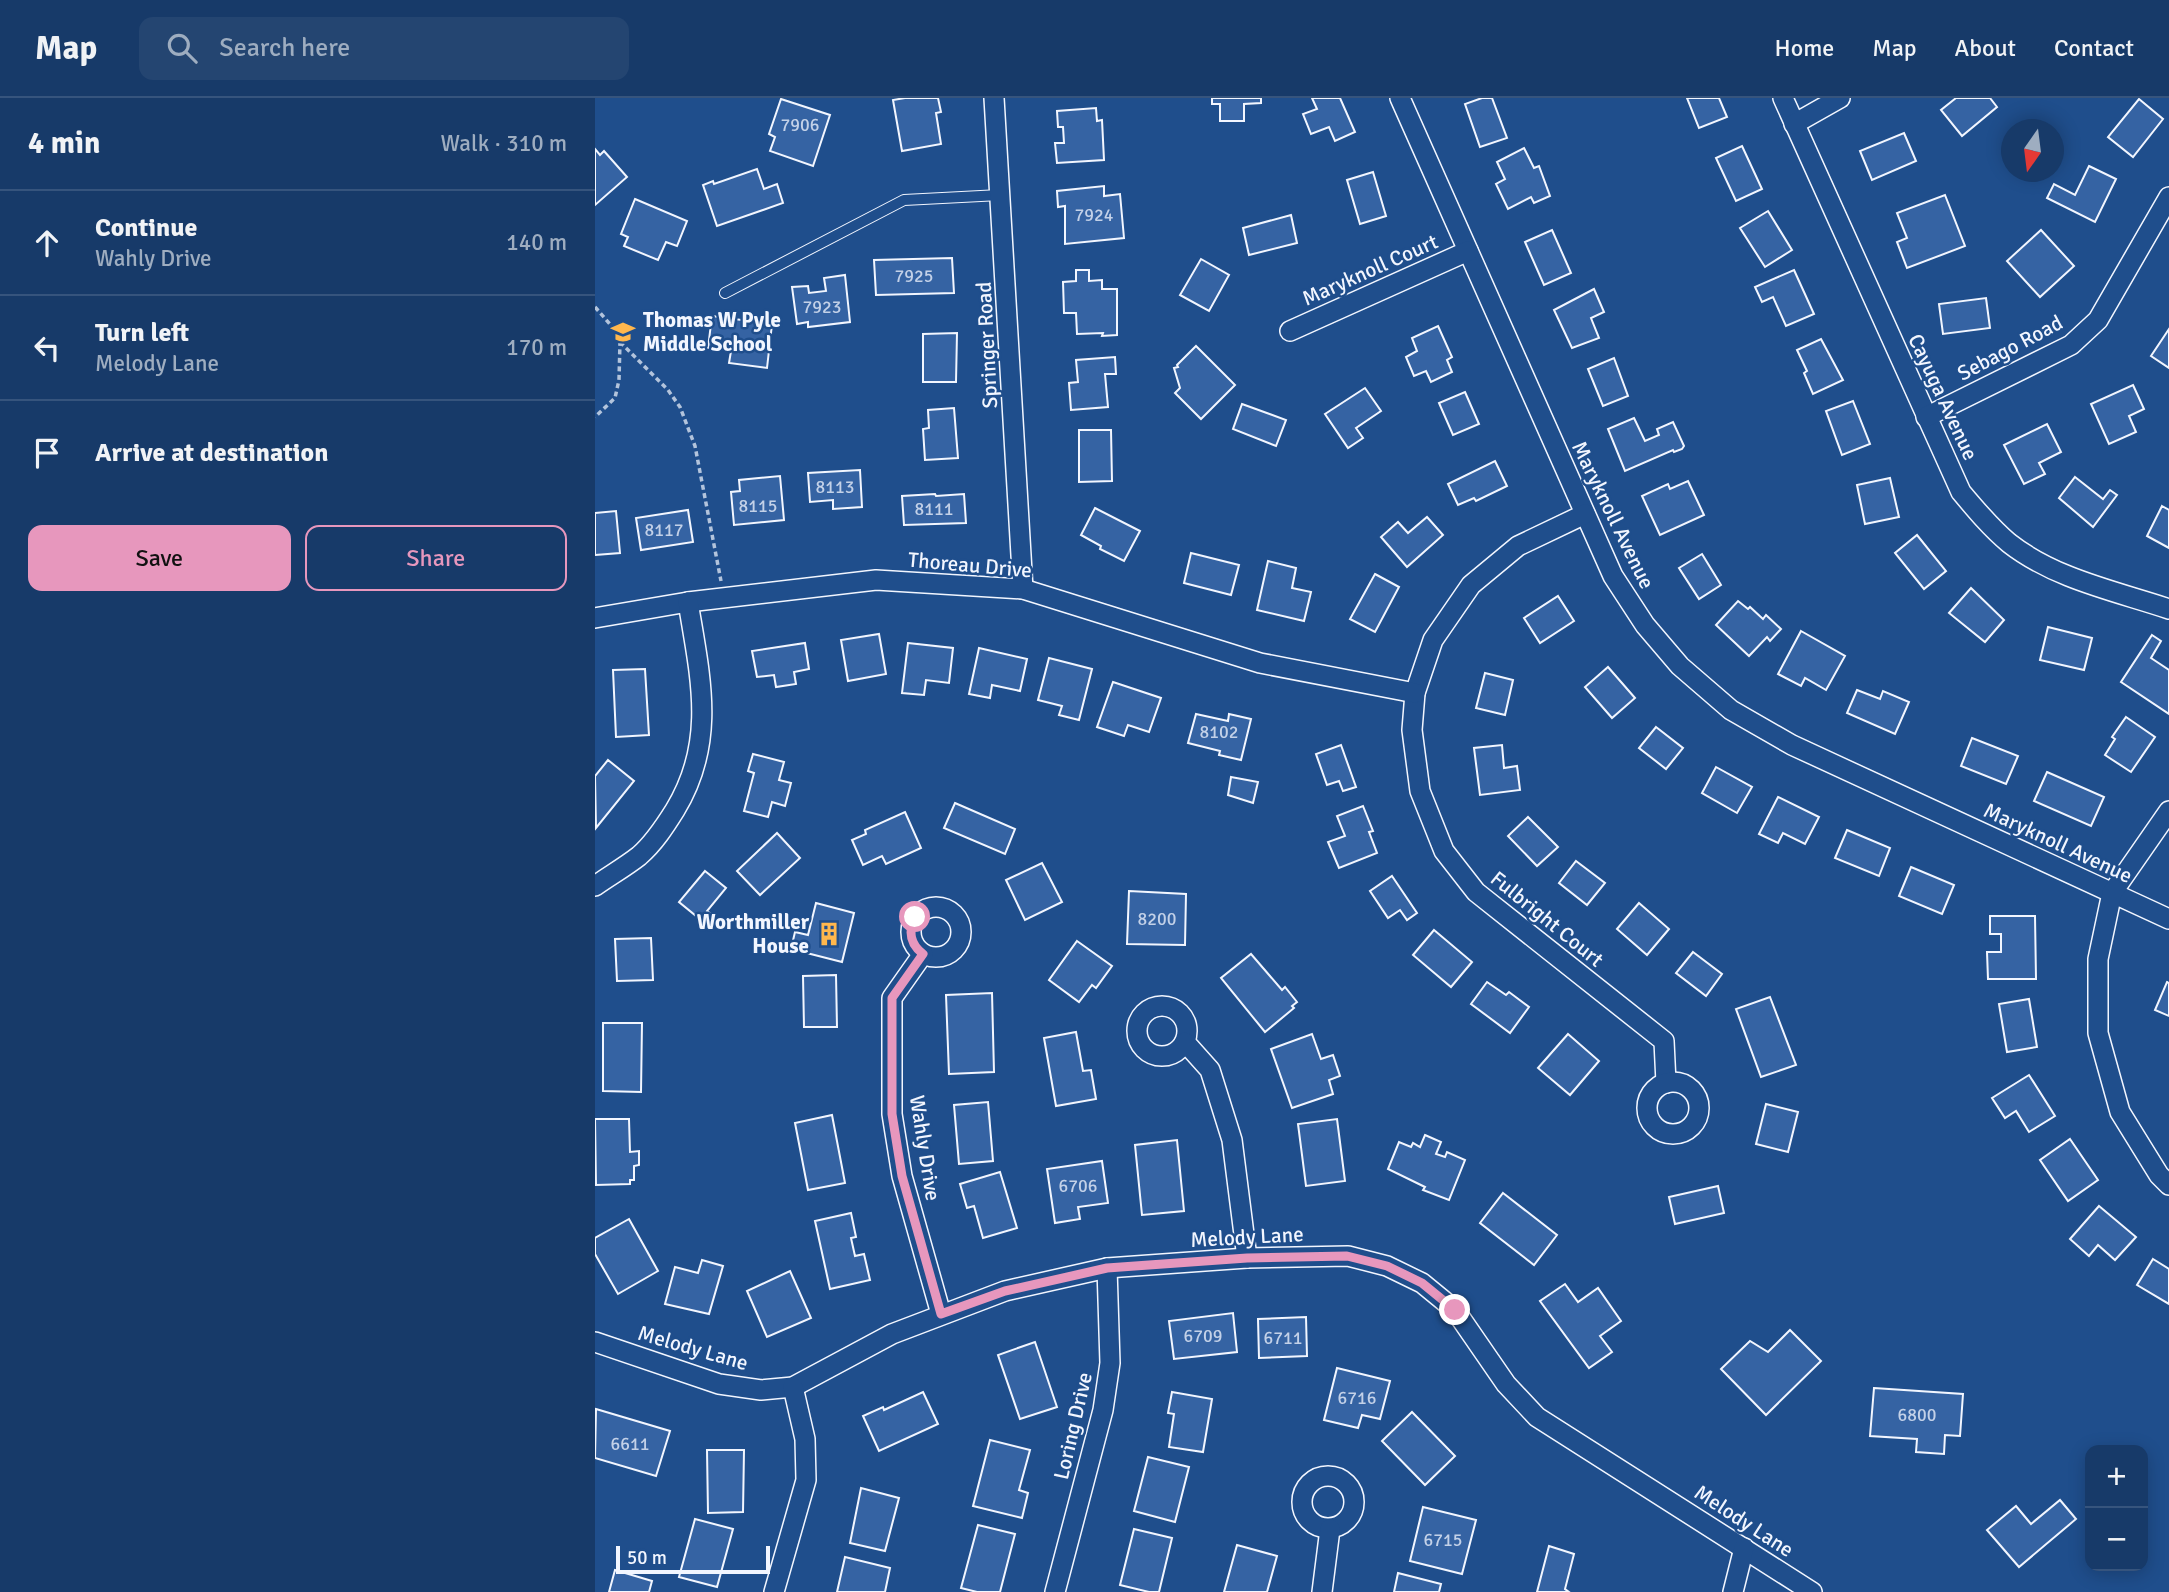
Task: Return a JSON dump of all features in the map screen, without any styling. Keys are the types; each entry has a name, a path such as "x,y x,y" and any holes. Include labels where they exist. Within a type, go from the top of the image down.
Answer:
{"street":[{"name":"Springer Road","path":"994,98 1023,589"},
{"name":"Maryknoll Avenue","path":"1400,98 1613,576 1644,625 1680,666 1731,710 1792,745 2169,919"},
{"name":"Cayuga Avenue","path":"1783,98 1962,492 1984,520 2011,544 2058,572 2169,609"},
{"path":"1794,124 1840,98"},
{"name":"Sebago Road","path":"1926,417 2071,345 2098,320 2169,197"},
{"name":"Maryknoll Court","path":"1290,331 1468,251"},
{"name":"Fulbright Court","path":"1585,514 1518,546 1471,585 1433,639 1415,693 1412,730 1420,791 1444,851 1476,892 1664,1041 1666,1083"},
{"name":"Thoreau Drive","path":"595,618 688,602 876,579 1023,589 1260,663 1415,693"},
{"path":"595,886 640,855 663,829 685,794 698,757 703,718 702,683 688,602"},
{"path":"2169,811 2112,893 2098,959 2098,1033 2120,1112 2159,1175 2169,1185"},
{"name":"Wahly Drive","path":"923,954 892,998 892,1114 902,1176 941,1314"},
{"path":"1185,1042 1210,1070 1233,1140 1247,1258"},
{"name":"Melody Lane","path":"595,1342 719,1384 761,1390 793,1387 892,1334 1005,1291 1107,1268 1247,1258 1347,1256 1387,1266 1422,1283 1455,1310 1506,1384 1537,1417 1812,1592"},
{"name":"Loring Drive","path":"1055,1592 1103,1410 1110,1363 1107,1268"},
{"path":"774,1592 806,1480 805,1439 793,1387"},
{"path":"1322,1592 1330,1529"},
{"path":"1733,1592 1744,1548"}],"lane":[{"path":"725,293 904,200 1001,195"}],"path":[{"path":"595,307 616,331 621,342 668,390 680,407 695,446 724,598"},
{"path":"595,417 615,398 621,342"}],"building":[{"path":"938,98 941,112 936,113 941,144 902,151 893,100"},
{"path":"1212,98 1261,98 1261,103 1244,104 1244,121 1220,121 1220,104 1212,104"},
{"path":"1312,98 1340,98 1355,132 1335,141 1329,127 1311,134 1303,114 1317,109"},
{"path":"1482,98 1492,98 1507,138 1480,147 1465,104"},
{"path":"1687,98 1719,98 1727,117 1699,128"},
{"path":"1956,98 1990,98 1997,107 1962,136 1941,110"},
{"path":"781,99 830,115 813,166 770,151 775,137 769,134"},
{"path":"2139,99 2163,119 2133,157 2108,137"},
{"path":"1096,108 1097,121 1102,120 1104,160 1057,163 1055,143 1064,143 1063,127 1058,127 1057,111"},
{"path":"1904,133 1916,161 1872,180 1860,151"},
{"path":"1742,146 1762,189 1736,201 1716,158"},
{"path":"1524,148 1534,168 1539,166 1550,196 1534,203 1531,197 1508,209 1496,184 1505,179 1497,162"},
{"path":"595,149 600,155 604,151 627,177 595,205"},
{"path":"2089,166 2116,179 2095,222 2047,198 2054,184 2075,195"},
{"path":"757,169 764,189 777,184 783,203 717,226 703,185 713,181 714,184"},
{"path":"1373,172 1386,216 1360,224 1347,180"},
{"path":"1104,186 1104,196 1120,194 1124,238 1065,244 1065,206 1058,207 1057,191"},
{"path":"1945,195 1965,246 1907,268 1897,242 1907,238 1897,213"},
{"path":"635,199 687,221 677,246 666,242 658,260 624,246 628,237 621,234"},
{"path":"1768,211 1792,250 1765,267 1740,228"},
{"path":"1291,215 1297,243 1249,255 1243,228"},
{"path":"1552,230 1571,273 1544,285 1525,242"},
{"path":"2041,230 2074,266 2040,297 2007,261"},
{"path":"952,258 954,293 876,295 874,260"},
{"path":"1201,259 1229,275 1209,311 1180,295"},
{"path":"1076,270 1089,270 1089,281 1102,280 1102,289 1117,289 1117,335 1077,334 1076,313 1064,313 1063,282 1076,281"},
{"path":"1794,270 1814,314 1786,326 1773,297 1762,302 1755,287"},
{"path":"845,275 850,322 808,327 808,322 797,324 792,287 808,286 809,293 826,291 824,278"},
{"path":"1594,289 1604,312 1591,318 1599,338 1572,348 1554,310"},
{"path":"1986,298 1990,328 1943,334 1939,304"},
{"path":"712,316 772,324 767,368 729,363 731,351 708,348"},
{"path":"1438,326 1452,357 1447,360 1452,372 1431,382 1426,371 1414,376 1406,357 1417,351 1412,338"},
{"path":"2169,329 2169,368 2151,356"},
{"path":"957,333 956,382 923,382 923,334"},
{"path":"1821,339 1843,380 1813,394 1804,373 1807,371 1797,350"},
{"path":"1196,346 1235,385 1201,419 1175,393 1180,388 1174,368 1178,367"},
{"path":"1115,357 1116,374 1105,374 1108,407 1071,410 1069,383 1078,382 1076,360"},
{"path":"1614,358 1628,396 1603,406 1588,369"},
{"path":"2133,385 2144,409 2129,416 2136,432 2109,444 2091,404"},
{"path":"1365,388 1381,411 1356,428 1363,438 1348,448 1325,414"},
{"path":"1465,392 1479,424 1453,435 1439,403"},
{"path":"1853,401 1870,444 1842,455 1826,411"},
{"path":"1242,404 1286,420 1276,446 1233,429"},
{"path":"954,408 958,458 925,460 923,429 929,428 928,410"},
{"path":"1634,418 1645,441 1659,435 1657,429 1673,422 1684,446 1625,471 1608,429"},
{"path":"2047,424 2061,452 2039,463 2045,474 2024,484 2004,445"},
{"path":"1079,430 1111,430 1112,481 1079,482"},
{"path":"1495,461 1507,486 1476,501 1474,498 1458,505 1448,484"},
{"path":"860,470 862,507 833,509 833,500 810,502 808,473"},
{"path":"780,476 784,520 734,525 731,492 740,491 739,480"},
{"path":"2075,477 2103,499 2110,490 2117,495 2093,527 2059,498"},
{"path":"1890,478 1899,517 1865,524 1857,485"},
{"path":"1688,481 1704,515 1660,535 1642,496 1668,484 1670,489"},
{"path":"964,494 966,523 904,525 902,496"},
{"path":"2162,506 2169,510 2169,548 2147,536"},
{"path":"1095,508 1140,531 1124,561 1100,549 1101,546 1081,535"},
{"path":"688,510 693,542 641,550 636,518"},
{"path":"616,511 620,553 595,555 595,513"},
{"path":"1427,517 1443,535 1407,567 1381,537 1398,522 1408,533"},
{"path":"1917,535 1946,571 1924,589 1895,553"},
{"path":"1191,553 1239,565 1231,595 1184,583"},
{"path":"1702,554 1721,585 1699,599 1679,568"},
{"path":"1268,561 1296,568 1292,588 1311,592 1304,621 1257,610"},
{"path":"1375,574 1399,587 1375,632 1350,619"},
{"path":"1971,588 2004,620 1985,642 1949,613"},
{"path":"1558,596 1574,621 1540,643 1524,618"},
{"path":"1738,601 1748,609 1750,607 1763,619 1766,615 1781,629 1770,641 1767,637 1749,656 1716,625"},
{"path":"2048,627 2092,638 2084,670 2040,660"},
{"path":"1801,631 1845,656 1826,690 1805,678 1801,686 1778,674"},
{"path":"879,634 886,674 848,681 841,640"},
{"path":"2152,635 2161,641 2151,658 2169,670 2169,714 2121,682"},
{"path":"805,643 809,669 794,672 796,684 776,687 774,675 757,677 752,651"},
{"path":"908,643 953,648 949,683 926,680 924,695 902,693"},
{"path":"979,648 1027,659 1020,691 992,685 990,698 969,694"},
{"path":"1049,658 1092,669 1079,720 1059,715 1062,706 1038,700"},
{"path":"1608,667 1635,698 1612,718 1585,687"},
{"path":"645,669 649,735 616,737 613,670"},
{"path":"1485,673 1513,680 1505,715 1476,708"},
{"path":"1113,682 1161,698 1149,732 1128,725 1124,736 1097,727"},
{"path":"1857,690 1880,699 1883,691 1909,702 1895,734 1847,713"},
{"path":"1196,714 1228,721 1229,714 1251,719 1241,760 1219,755 1220,751 1188,743"},
{"path":"2126,717 2155,737 2131,772 2105,755 2115,739 2112,737"},
{"path":"1656,727 1683,748 1666,769 1639,748"},
{"path":"1972,738 2018,756 2006,784 1961,766"},
{"path":"1341,745 1356,787 1343,791 1339,781 1327,785 1316,754"},
{"path":"1502,745 1504,768 1517,766 1520,790 1480,795 1474,748"},
{"path":"753,754 784,762 779,780 791,783 785,806 772,802 768,817 744,811 754,773 748,771"},
{"path":"608,760 634,781 596,828 595,776"},
{"path":"1716,767 1752,787 1737,813 1702,793"},
{"path":"2047,772 2104,797 2091,826 2034,801"},
{"path":"1231,777 1258,782 1253,803 1228,795"},
{"path":"1778,797 1819,817 1805,844 1783,833 1778,843 1759,834"},
{"path":"955,803 1015,829 1005,854 944,828"},
{"path":"1363,806 1373,831 1369,832 1377,853 1339,868 1328,842 1345,836 1337,816"},
{"path":"905,812 921,848 886,864 882,856 863,865 852,840 866,834 865,830"},
{"path":"1528,817 1558,847 1537,866 1508,836"},
{"path":"1847,830 1890,848 1879,876 1835,858"},
{"path":"777,833 800,858 760,895 737,871"},
{"path":"1576,861 1605,883 1587,905 1559,883"},
{"path":"1042,863 1062,902 1025,920 1006,880"},
{"path":"1911,867 1954,885 1942,914 1899,896"},
{"path":"705,871 726,888 707,911 719,920 712,929 679,902"},
{"path":"1392,876 1417,913 1407,920 1400,910 1388,918 1370,891"},
{"path":"1129,891 1186,894 1185,945 1127,944"},
{"name":"Worthmiller House","path":"816,903 854,913 842,962 791,949 795,932 808,935"},
{"path":"1639,903 1669,929 1647,955 1617,929"},
{"path":"1990,916 2035,916 2036,979 1988,979 1987,952 2001,952 2001,934 1990,934"},
{"path":"1434,930 1472,962 1451,987 1413,955"},
{"path":"651,938 653,980 617,981 615,939"},
{"path":"1077,941 1112,966 1096,988 1092,985 1079,1002 1049,980"},
{"path":"1693,952 1722,974 1706,996 1676,973"},
{"path":"1251,954 1282,990 1285,987 1297,1002 1292,1006 1294,1008 1265,1032 1221,978"},
{"path":"836,975 837,1027 804,1027 803,976"},
{"path":"1487,982 1506,995 1509,992 1529,1007 1510,1033 1471,1004"},
{"path":"2167,982 2169,983 2169,1016 2155,1010"},
{"path":"992,993 994,1072 949,1074 946,995"},
{"path":"1770,997 1796,1065 1761,1077 1736,1009"},
{"path":"2029,999 2037,1047 2007,1052 1999,1004"},
{"path":"603,1023 642,1023 641,1092 603,1091"},
{"path":"1076,1032 1083,1071 1091,1070 1096,1099 1056,1106 1044,1038"},
{"path":"1312,1034 1321,1059 1333,1055 1340,1076 1329,1080 1333,1094 1292,1108 1271,1049"},
{"path":"1568,1034 1599,1061 1570,1095 1538,1068"},
{"path":"2029,1075 2055,1116 2029,1132 2016,1111 2005,1118 1992,1098"},
{"path":"988,1102 993,1161 959,1164 954,1105"},
{"path":"1766,1104 1798,1112 1788,1152 1756,1144"},
{"path":"832,1115 845,1183 808,1190 795,1123"},
{"path":"595,1119 629,1119 630,1152 639,1151 639,1165 634,1166 634,1180 630,1180 630,1184 596,1185"},
{"path":"1337,1119 1345,1181 1306,1186 1298,1124"},
{"path":"1425,1135 1441,1142 1436,1154 1445,1157 1447,1152 1465,1160 1449,1200 1423,1190 1425,1187 1388,1169 1399,1142 1411,1147 1413,1143 1420,1147"},
{"path":"2070,1139 2098,1180 2068,1201 2040,1160"},
{"path":"1177,1140 1184,1211 1142,1215 1135,1145"},
{"path":"1102,1161 1108,1203 1078,1207 1080,1219 1055,1223 1047,1169"},
{"path":"1000,1172 1017,1228 983,1238 974,1206 967,1208 960,1184"},
{"path":"1718,1186 1724,1213 1675,1224 1669,1197"},
{"path":"1503,1193 1557,1235 1534,1265 1480,1223"},
{"path":"2099,1206 2136,1237 2115,1260 2098,1245 2089,1256 2070,1239"},
{"path":"851,1213 856,1237 851,1238 855,1256 864,1254 870,1280 830,1289 815,1221"},
{"path":"629,1219 658,1271 618,1294 595,1254 595,1238"},
{"path":"2153,1259 2169,1269 2169,1304 2137,1285"},
{"path":"702,1260 723,1266 709,1314 665,1304 675,1267 698,1273"},
{"path":"790,1271 811,1318 767,1337 747,1291"},
{"path":"1565,1284 1578,1302 1598,1288 1621,1321 1600,1336 1612,1352 1589,1368 1540,1301"},
{"path":"1233,1313 1237,1352 1174,1359 1169,1321"},
{"path":"1306,1317 1307,1356 1259,1358 1258,1319"},
{"path":"1790,1330 1821,1361 1766,1415 1721,1369 1750,1341 1768,1352"},
{"path":"1035,1342 1057,1407 1020,1419 998,1355"},
{"path":"1337,1368 1390,1381 1380,1419 1362,1415 1358,1428 1324,1420"},
{"path":"1874,1388 1963,1394 1960,1436 1945,1435 1944,1454 1916,1452 1917,1439 1870,1436"},
{"path":"923,1392 938,1424 879,1451 863,1416 883,1407 884,1410"},
{"path":"1172,1392 1212,1399 1203,1452 1169,1447 1174,1414 1168,1413"},
{"path":"596,1409 670,1431 656,1476 595,1458"},
{"path":"1412,1412 1455,1456 1425,1485 1382,1441"},
{"path":"990,1440 1030,1450 1019,1490 1028,1493 1022,1518 973,1506"},
{"path":"707,1450 744,1450 743,1512 708,1513"},
{"path":"1148,1457 1189,1467 1175,1522 1134,1511"},
{"path":"861,1488 899,1498 885,1551 850,1543"},
{"path":"2060,1500 2076,1519 2019,1567 1987,1530 2016,1506 2031,1524"},
{"path":"1423,1507 1476,1520 1462,1574 1410,1561"},
{"path":"695,1519 733,1529 717,1587 679,1577"},
{"path":"978,1525 1015,1534 1000,1592 977,1592 961,1588"},
{"path":"1134,1529 1172,1538 1159,1592 1120,1585"},
{"path":"1237,1545 1277,1556 1267,1592 1224,1592"},
{"path":"1549,1546 1574,1554 1565,1589 1569,1592 1537,1592"},
{"path":"845,1557 890,1568 885,1592 837,1592"},
{"path":"615,1570 652,1581 649,1592 609,1592"},
{"path":"1398,1573 1441,1584 1439,1592 1394,1592"}],"place":[{"name":"Thomas W Pyle Middle School","path":"623,332"},
{"name":"Worthmiller House","path":"829,934"}],"route":[{"path":"915,917 910,933 912,941 923,954 892,998 892,1114 902,1176 941,1314 1005,1291 1107,1268 1247,1258 1347,1256 1387,1266 1422,1283 1455,1310"}]}
